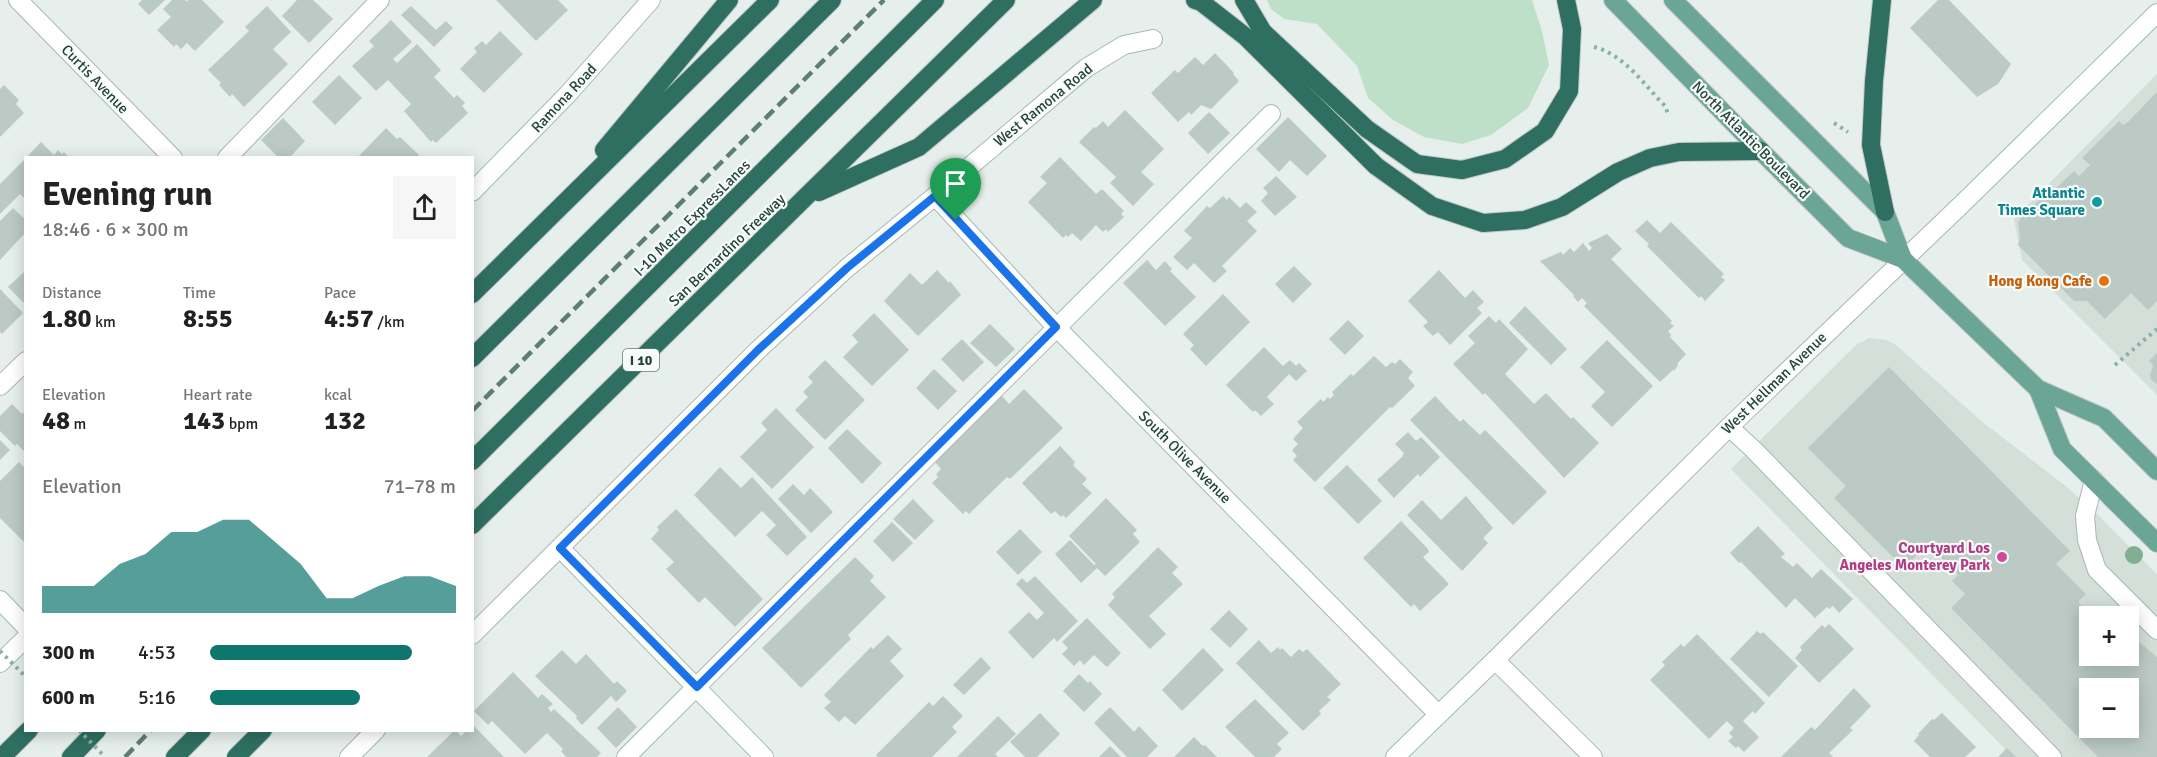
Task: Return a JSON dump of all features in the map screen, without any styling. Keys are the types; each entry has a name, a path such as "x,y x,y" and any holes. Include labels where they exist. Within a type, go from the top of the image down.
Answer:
{"highway":[{"path":"538,230 729,0"},
{"path":"474,292 770,0"},
{"path":"474,356 832,0"},
{"name":"I-10 Metro ExpressLanes","path":"474,459 935,0"},
{"name":"San Bernardino Freeway","path":"474,523 1006,0"},
{"path":"1195,0 1201,2 1246,37 1376,166 1432,206 1483,223 1524,220 1562,207 1618,172 1650,158 1679,152 1761,151"},
{"path":"1244,0 1263,32 1367,129 1417,164 1462,170 1505,159 1545,131 1569,91 1572,28 1566,0"},
{"path":"1882,0 1874,81 1871,145 1885,212"},
{"path":"809,196 919,147 1095,1"},
{"path":"2,757 27,732"},
{"path":"71,757 96,732"},
{"path":"175,757 200,732"},
{"path":"236,757 261,732"}],"main road":[{"name":"North Atlantic Boulevard","path":"1613,0 1848,238 1903,259 2038,389 2104,418 2157,471"},
{"name":"North Atlantic Boulevard","path":"1673,0 1885,212 1903,259"},
{"name":"North Atlantic Boulevard","path":"2038,389 2062,449 2157,543"}],"street":[{"name":"Curtis Avenue","path":"18,0 170,156"},
{"path":"229,156 380,0"},
{"name":"Ramona Road","path":"474,190 568,94 651,0"},
{"name":"West Hellman Avenue","path":"1395,757 1729,427 2157,13"},
{"name":"West Ramona Road","path":"474,632 766,342 847,268 1086,68 1124,45 1153,39"},
{"path":"626,757 1271,114"},
{"name":"South Olive Avenue","path":"935,196 1056,327 1438,714"},
{"path":"0,386 24,363"},
{"path":"1729,427 2052,757"},
{"path":"2094,480 2085,516 2087,540 2097,570 2157,630"},
{"path":"560,548 764,757"},
{"path":"0,600 24,625"},
{"path":"0,663 24,640"},
{"path":"1495,660 1593,757"},
{"path":"349,757 374,732"}],"path":[{"path":"1591,46 1601,48 1625,64 1666,107 1668,116"},
{"path":"2115,365 2157,329"},
{"path":"0,651 24,674"},
{"path":"81,732 105,757"}],"shaded area":[{"name":"Atlantic Times Square","path":"2157,74 2157,395 2022,260 2014,219"},
{"path":"1869,338 1887,340 1896,345 1980,420 2090,507 2157,574 2157,757 2013,757 1731,469 1856,345"}],"green space":[{"path":"1267,0 1532,0 1542,31 1549,65 1528,108 1491,135 1462,144 1424,137 1393,120 1368,98 1357,66 1317,24 1284,19 1271,9"}],"building":[{"path":"142,0 165,0 149,15 138,4"},
{"path":"172,0 187,2 188,0 202,0 224,22 195,51 187,43 181,49 176,44 174,47 157,30 171,17 163,9"},
{"path":"297,0 313,0 333,19 309,43 282,16"},
{"path":"496,0 558,0 568,10 536,41"},
{"path":"1938,0 1949,0 2011,64 1998,84 1977,97 1910,28"},
{"path":"267,6 291,32 273,49 288,64 244,107 232,94 230,97 219,85 221,83 208,70 249,31 245,27"},
{"path":"411,6 436,30 446,21 453,28 434,47 401,15"},
{"path":"391,20 412,42 393,59 397,63 417,44 441,70 434,77 454,98 457,95 465,103 462,106 468,113 436,143 433,140 431,142 404,111 411,104 388,80 376,91 352,66 374,46 369,41"},
{"path":"500,31 523,54 484,93 460,69 477,52 474,48 482,41 486,45"},
{"path":"1215,53 1239,81 1211,109 1201,105 1191,115 1189,112 1178,122 1151,93 1175,70 1178,73 1195,57 1203,65"},
{"path":"339,75 362,98 335,125 312,102"},
{"path":"4,85 19,100 16,104 24,113 0,137 0,89"},
{"name":"Atlantic Times Square","path":"2157,92 2157,301 2148,310 2131,293 2105,319 2087,301 2074,301 2018,245 2020,238 2018,223 2021,217 2049,191 2051,193 2074,171 2079,176 2090,165 2082,158 2119,121 2123,125 2128,122"},
{"path":"1125,110 1164,149 1141,172 1154,184 1133,206 1110,183 1116,177 1079,142 1103,121 1108,127"},
{"path":"1209,112 1230,133 1208,154 1188,133"},
{"path":"1288,117 1327,156 1307,176 1290,160 1279,172 1256,149"},
{"path":"283,118 305,141 291,156 277,156 261,140"},
{"path":"386,128 397,139 400,137 419,155 418,156 359,156"},
{"path":"41,142 54,155 58,150 68,156 28,156"},
{"path":"1060,157 1096,194 1102,189 1124,211 1121,214 1124,217 1108,232 1106,229 1103,232 1096,225 1081,241 1072,233 1063,238 1028,202 1047,183 1040,177"},
{"path":"24,160 24,198 20,194 0,214 0,184"},
{"path":"1276,176 1297,197 1275,216 1261,201 1268,193 1263,188"},
{"path":"1223,196 1227,200 1229,197 1240,208 1246,202 1257,212 1247,221 1257,231 1222,266 1227,271 1214,283 1194,263 1187,270 1173,257 1192,238 1184,231 1207,206 1210,208"},
{"path":"13,208 24,218 24,234 0,260 0,221"},
{"path":"1647,220 1660,233 1671,222 1724,274 1721,277 1725,280 1705,301 1701,296 1699,298 1647,246 1649,244 1635,231"},
{"path":"1607,234 1622,249 1611,259 1672,321 1670,323 1674,326 1668,331 1670,337 1686,354 1674,371 1660,382 1584,306 1587,303 1582,298 1578,302 1574,295 1540,261 1561,252 1563,255 1570,248 1574,252 1583,243 1589,251 1592,248 1588,243"},
{"path":"1147,260 1156,270 1165,261 1172,269 1170,271 1196,297 1165,326 1123,283"},
{"path":"1294,266 1312,284 1293,303 1275,284"},
{"path":"937,270 961,295 918,336 884,301 910,273 922,285"},
{"path":"1439,270 1465,298 1473,290 1484,302 1477,308 1482,313 1450,345 1438,332 1433,336 1423,326 1428,322 1408,301"},
{"path":"24,272 24,303 8,287"},
{"path":"0,289 23,313 2,334 0,332"},
{"path":"1223,294 1250,322 1206,366 1190,349 1194,345 1183,334"},
{"path":"1525,306 1567,349 1551,365 1509,323"},
{"path":"874,313 909,350 872,386 843,357 858,342 852,335"},
{"path":"1489,316 1496,323 1499,319 1528,349 1505,374 1534,404 1546,393 1599,443 1564,478 1485,393 1483,395 1453,364 1475,343 1468,336"},
{"path":"1348,320 1364,336 1345,355 1329,339"},
{"path":"990,324 1015,349 996,367 970,343"},
{"path":"962,339 984,362 963,382 941,359"},
{"path":"1607,340 1653,386 1612,427 1591,406 1605,392 1580,367"},
{"path":"1264,347 1283,366 1290,360 1296,366 1299,363 1307,371 1296,381 1289,374 1267,397 1274,404 1261,416 1255,410 1253,412 1226,385"},
{"path":"2157,353 2157,384 2151,380 2153,365 2149,361"},
{"path":"1374,356 1386,367 1392,362 1395,364 1400,359 1413,372 1408,378 1415,386 1392,408 1390,407 1315,482 1293,460 1297,456 1292,450 1298,444 1293,439 1303,428 1297,422 1321,399 1323,402 1328,397 1330,399 1334,395 1332,392"},
{"path":"825,360 865,400 825,440 795,410 808,397 803,392 813,382 808,377"},
{"name":"Courtyard Los Angeles Monterey Park","path":"1889,367 2070,551 2056,564 2086,594 2078,602 2082,606 2079,606 2079,666 2139,666 2139,642 2157,657 2157,757 2098,757 2079,738 2139,738 2139,678 2079,678 2079,738 1951,608 1965,594 1952,581 1958,575 1928,544 1904,568 1834,498 1846,486 1808,448"},
{"path":"934,369 957,391 938,410 916,388"},
{"path":"1024,389 1063,428 1010,479 1007,477 969,514 966,511 963,514 932,483 938,477 936,474 941,469 935,462 1002,396 1009,404"},
{"path":"1435,396 1460,422 1463,419 1480,435 1485,430 1547,492 1513,525 1410,420"},
{"path":"12,404 22,414 24,412 24,451 17,444 15,446 0,431 0,416"},
{"path":"776,408 814,447 772,489 740,457 767,430 761,423"},
{"path":"847,429 882,463 862,484 828,448"},
{"path":"1408,432 1416,441 1421,437 1440,457 1420,477 1418,474 1394,498 1377,480 1402,457 1404,453 1395,444"},
{"path":"0,440 10,450 0,460"},
{"path":"1060,446 1075,462 1073,465 1087,479 1082,484 1092,493 1066,518 1063,515 1061,517 1055,511 1051,514 1022,483"},
{"path":"19,462 24,467 24,542 0,518 0,481"},
{"path":"1347,465 1382,501 1358,524 1323,488"},
{"path":"720,467 741,488 752,477 807,537 787,556 766,535 776,525 762,511 735,537 694,495"},
{"path":"793,484 804,495 810,488 833,512 811,533 778,499"},
{"path":"1466,496 1493,528 1483,538 1488,543 1462,571 1407,515 1422,500 1441,520"},
{"path":"1106,498 1137,530 1133,534 1140,542 1105,576 1097,568 1081,583 1055,554 1070,540 1094,565 1096,564 1069,536"},
{"path":"913,499 934,521 915,540 893,519"},
{"path":"676,509 763,599 735,627 705,597 699,603 666,569 674,562 651,539 659,530 657,527"},
{"path":"1401,521 1427,548 1429,552 1423,557 1449,584 1420,611 1414,604 1411,607 1363,558"},
{"path":"892,522 913,543 893,562 873,541"},
{"path":"1758,526 1785,554 1781,557 1793,567 1797,563 1812,578 1821,569 1853,599 1839,613 1833,606 1829,609 1827,607 1815,618 1795,598 1786,608 1730,553"},
{"path":"1020,529 1042,552 1018,575 996,552"},
{"path":"1158,547 1178,567 1172,573 1183,584 1149,616 1166,634 1150,649 1108,605 1115,597 1112,594"},
{"path":"855,557 874,576 870,581 886,597 848,635 851,639 801,688 762,648"},
{"path":"1035,576 1078,621 1057,642 1054,638 1033,659 1008,632 1029,612 1037,620 1044,613 1016,584 1022,578 1027,583"},
{"path":"1229,610 1248,629 1230,648 1210,629"},
{"path":"1087,618 1121,653 1107,667 1094,655 1084,665 1080,660 1074,666 1062,654 1068,648 1062,642"},
{"path":"1829,624 1854,649 1819,683 1795,658 1802,650 1800,647 1822,625 1825,628"},
{"path":"1757,631 1761,634 1763,632 1798,666 1769,697 1730,659"},
{"path":"1697,634 1765,703 1755,714 1753,711 1743,721 1759,737 1744,752 1728,741 1733,737 1729,733 1734,728 1727,721 1709,739 1650,680 1665,665 1662,662 1681,644 1684,647"},
{"path":"888,635 902,649 890,661 904,676 855,725 845,716 839,722 824,708 831,702 824,695 871,647 873,649"},
{"path":"1259,640 1271,653 1278,647 1291,657 1299,649 1303,652 1307,649 1341,684 1327,697 1331,700 1319,711 1321,714 1303,731 1236,663"},
{"path":"1203,648 1224,670 1182,711 1162,690"},
{"path":"562,650 576,664 586,654 614,684 617,681 627,691 616,702 611,696 582,725 576,718 577,716 535,676"},
{"path":"981,657 991,668 964,695 953,685"},
{"path":"513,672 538,698 542,694 553,704 548,708 551,712 554,709 601,753 597,757 566,757 561,751 563,749 547,733 525,754 492,721 488,725 474,711"},
{"path":"1079,674 1088,683 1090,681 1102,694 1084,712 1063,691"},
{"path":"1854,688 1871,706 1850,728 1853,730 1829,753 1833,757 1781,757 1811,727 1815,730"},
{"path":"943,696 963,716 952,727 957,732 932,757 878,757 876,755 929,702 933,706"},
{"path":"1255,699 1289,733 1277,744 1282,749 1274,757 1255,757 1225,727"},
{"path":"618,707 637,727 616,748 597,728"},
{"path":"1110,707 1134,732 1139,726 1158,746 1147,757 1127,757 1094,723"},
{"path":"1040,713 1060,734 1037,757 1025,757 1010,742"},
{"path":"1942,713 1976,747 1965,757 1930,757 1914,741 1932,719 1934,720"},
{"path":"998,716 1016,734 995,754 998,757 957,757"},
{"path":"474,726 504,757 427,757 453,732 457,732 461,736 465,732 474,732"},
{"path":"1194,737 1203,746 1205,745 1217,757 1174,757"},
{"path":"1110,746 1121,757 1099,757"},
{"path":"2007,748 2016,757 1998,757"}],"railway":[{"path":"474,409 884,0"},
{"path":"125,757 149,732"}],"place":[{"name":"Atlantic Times Square","path":"2097,202"},
{"name":"Hong Kong Cafe","path":"2104,281"},
{"name":"Courtyard Los Angeles Monterey Park","path":"2002,557"}],"route":[{"path":"935,196 956,220 1056,327 697,687 560,548 758,350 847,268 935,196"}]}
